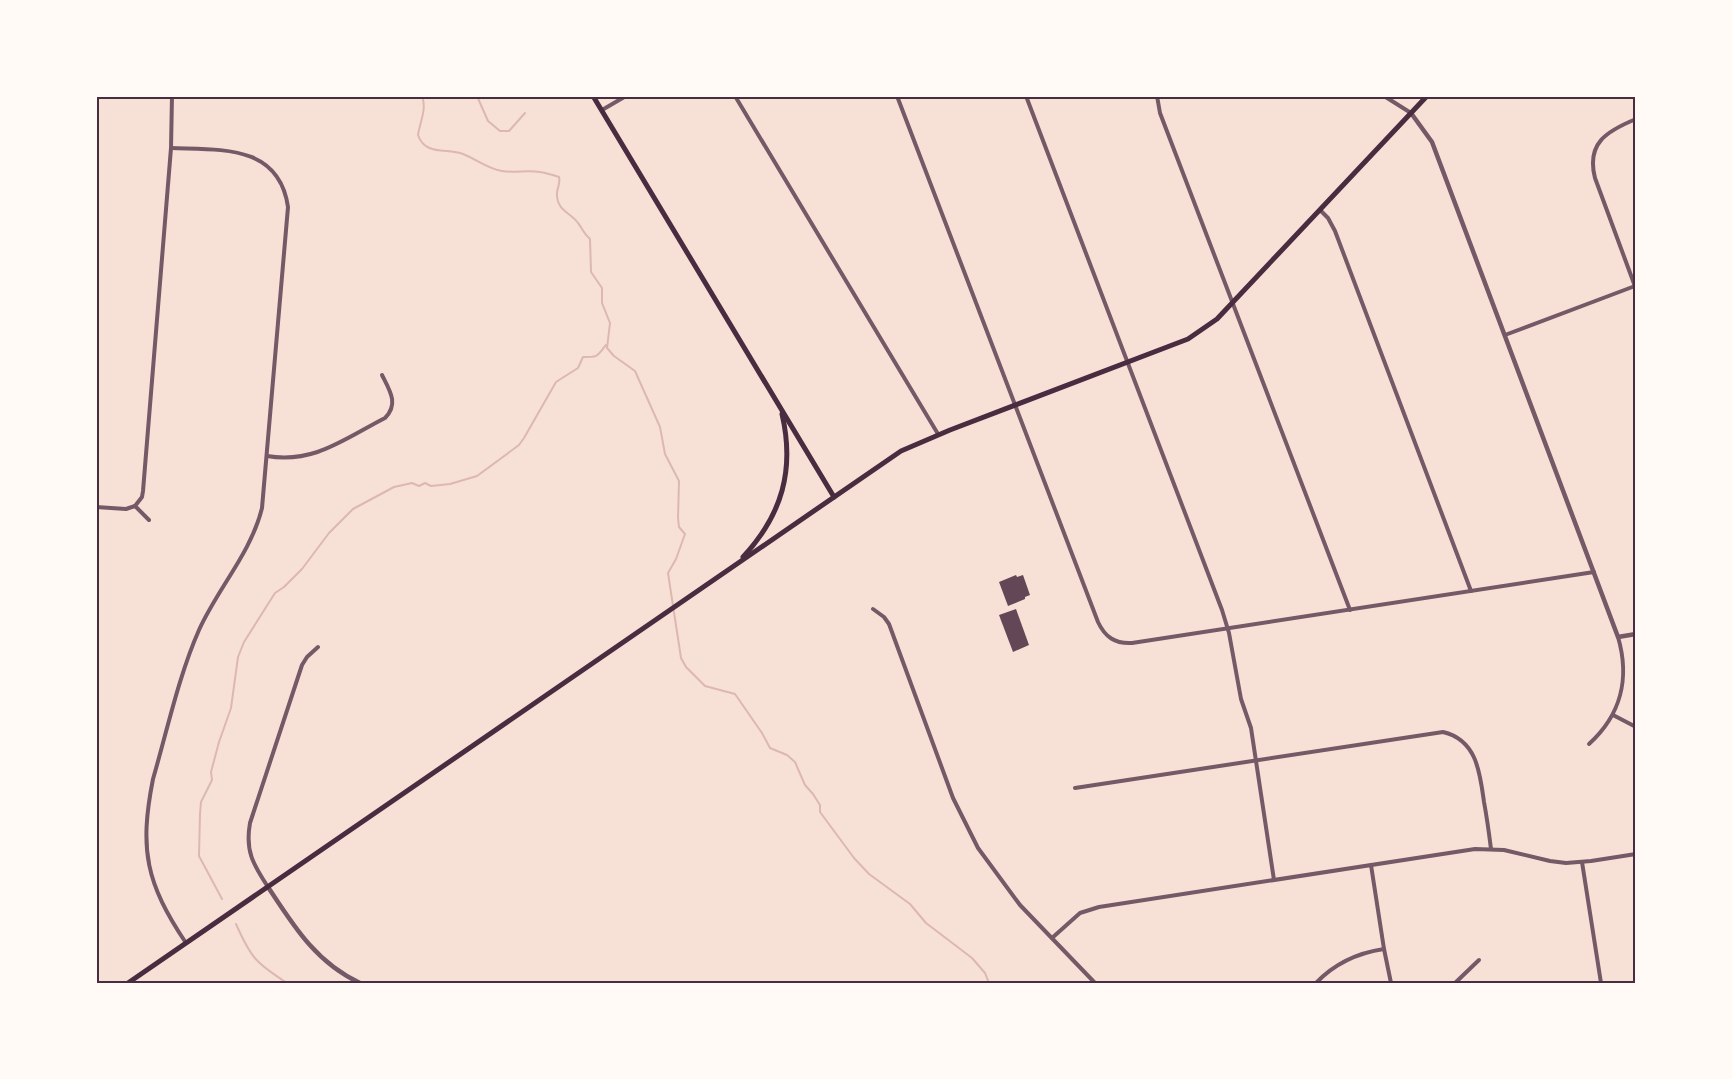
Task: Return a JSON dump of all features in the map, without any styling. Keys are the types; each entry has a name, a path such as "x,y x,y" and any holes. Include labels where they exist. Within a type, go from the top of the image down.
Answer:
{"main road":[{"path":"593,96 834,497"},
{"path":"128,983 902,451 938,434 1194,336 1209,326 1426,96"},
{"path":"736,564 767,526 781,496 787,458 781,409"}],"street":[{"path":"96,507 126,509 135,506 142,497 171,148 172,96"},
{"path":"601,111 626,96"},
{"path":"735,96 938,434"},
{"path":"897,96 1098,622 1110,638 1121,643 1132,643 1594,572"},
{"path":"1026,96 1227,628 1241,699 1251,728 1274,880"},
{"path":"1157,96 1160,113 1350,610"},
{"path":"1384,96 1411,113 1432,142 1618,637 1624,662 1621,693 1602,732 1589,744"},
{"path":"1504,335 1636,288 1593,167 1596,149 1603,136 1614,128 1636,119"},
{"path":"171,148 220,150 251,156 273,171 279,179 288,207 264,496 260,520 249,544 212,603 191,649 149,800 146,853 150,873 161,902 186,943"},
{"path":"1320,209 1335,231 1472,591"},
{"path":"267,456 292,459 309,455 332,446 385,418 390,413 393,402 382,375"},
{"path":"135,506 149,520"},
{"path":"873,609 889,624 953,798 978,848 1010,892 1095,983"},
{"path":"1618,637 1636,634"},
{"path":"318,647 307,657 302,666 250,823 248,846 251,860 309,946 338,970 360,983"},
{"path":"1612,715 1636,727"},
{"path":"1075,788 1434,732 1450,734 1468,746 1478,765 1491,849"},
{"path":"1052,938 1073,918 1089,909 1475,849 1513,851 1550,861 1582,862 1636,854"},
{"path":"1582,862 1601,983"},
{"path":"1371,865 1391,983"},
{"path":"1316,983 1333,968 1356,955 1384,949"},
{"path":"1455,983 1479,960"}],"building":[{"path":"1016,575 1017,577 1023,575 1030,595 1008,606 999,582"},
{"path":"1016,609 1029,645 1013,652 999,615"}],"waterway":[{"path":"422,96 423,111 418,135 421,142 431,149 463,154 497,170 535,171 559,177 558,201 590,239 591,272 602,288 602,303 610,323 607,348 635,371 660,427 665,454 679,481 679,527 685,534 668,573 681,658 686,667 705,686 735,694 770,748 787,755 795,762 805,785 820,805 820,812 854,858 869,874 910,904 926,923 972,958 985,973 989,983"},
{"path":"429,96 439,96"},
{"path":"477,96 488,121 500,131 509,131 525,113"},
{"path":"222,899 199,856 201,802 212,780 211,772 231,708 238,657 244,642 275,593 302,569 329,533 353,509 394,487 412,483 419,486 425,483 431,486 450,484 477,476 519,445 556,382 578,368 583,357 597,356 606,345"},
{"path":"236,924 256,959 287,983"}]}
